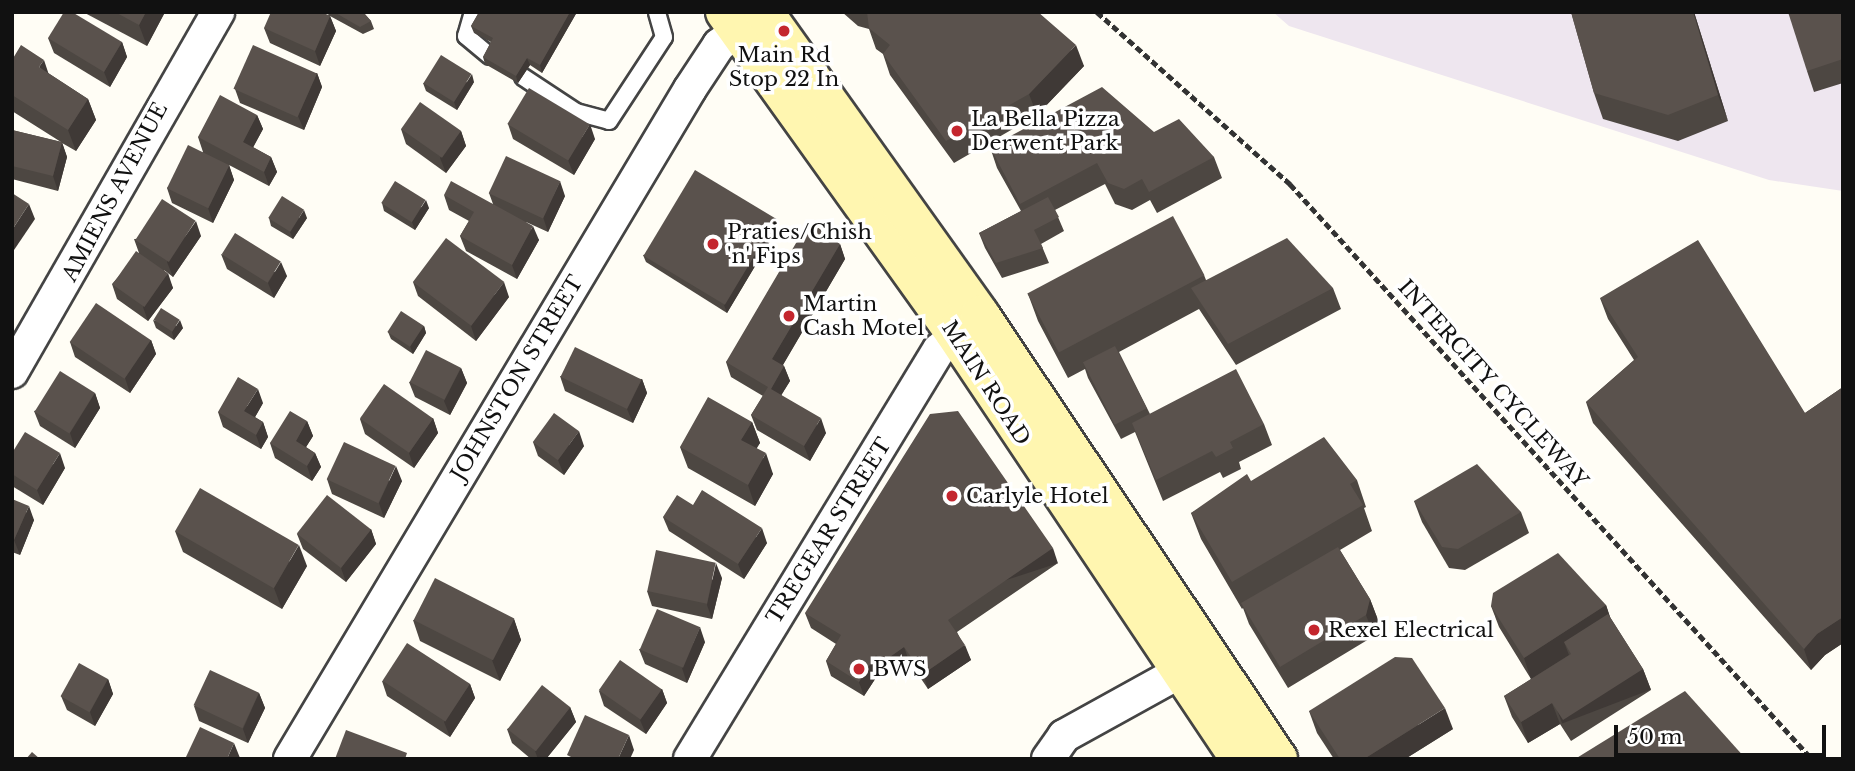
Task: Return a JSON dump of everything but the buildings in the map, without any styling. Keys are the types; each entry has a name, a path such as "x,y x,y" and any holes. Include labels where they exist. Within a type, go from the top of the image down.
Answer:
{"main road":[{"name":"MAIN ROAD","path":"747,17 967,323 1197,664 1278,759"},
{"name":"MAIN ROAD","path":"1197,664 1240,759"}],"street":[{"name":"AMIENS AVENUE","path":"12,372 218,12"},
{"name":"JOHNSTON STREET","path":"290,759 690,89 719,45 747,17"},
{"name":"TREGEAR STREET","path":"690,759 967,323"},
{"path":"1048,759 1064,736 1197,664"}],"lane":[{"path":"473,12 466,36 490,55"},
{"path":"523,77 576,112 609,121 664,37 657,12"}],"path":[{"name":"INTERCITY CYCLEWAY","path":"1097,12 1290,184 1812,759"}],"shaded area":[{"path":"1273,12 1843,12 1843,191 1769,180 1289,26"}],"place":[{"name":"Main Rd Stop 22 In","path":"784,31"},
{"name":"La Bella Pizza Derwent Park","path":"957,131"},
{"name":"Praties/Chish 'n' Fips","path":"713,244"},
{"name":"Martin Cash Motel","path":"789,316"},
{"name":"Carlyle Hotel","path":"952,496"},
{"name":"Rexel Electrical","path":"1314,630"},
{"name":"BWS","path":"859,669"}]}
